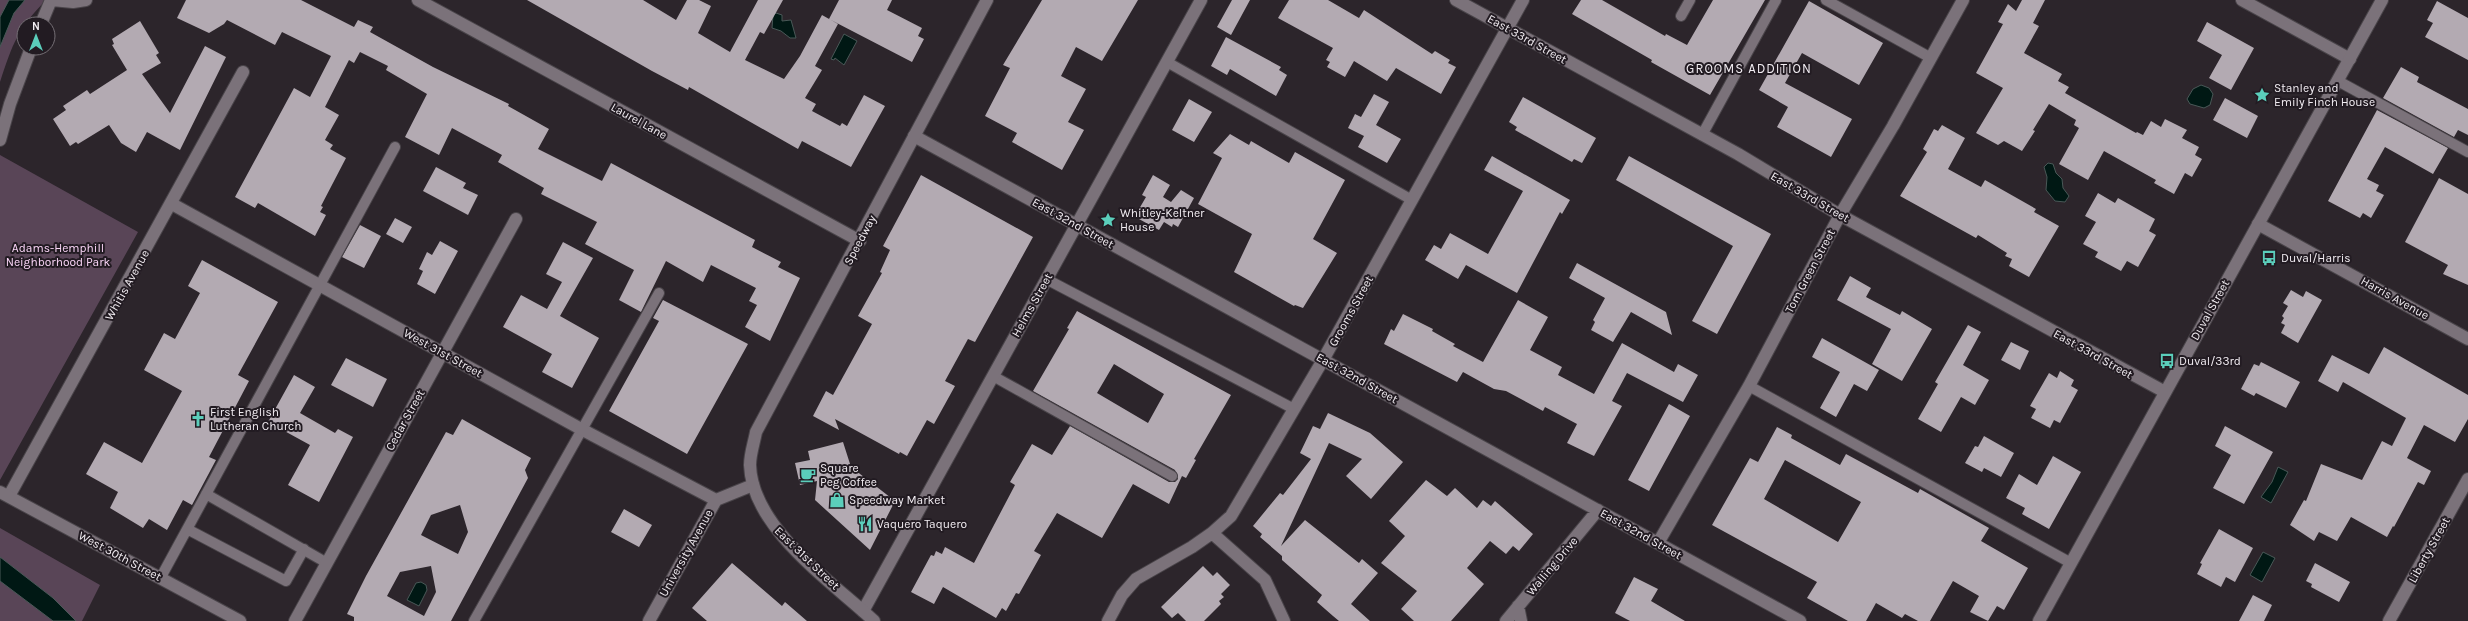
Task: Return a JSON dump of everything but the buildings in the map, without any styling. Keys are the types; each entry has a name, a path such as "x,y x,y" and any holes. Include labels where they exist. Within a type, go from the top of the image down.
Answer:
{"street":[{"path":"44,16 51,0 73,2 86,0"},
{"name":"Laurel Lane","path":"418,0 860,241"},
{"name":"Speedway","path":"753,485 750,465 756,432 860,241 987,0"},
{"name":"Helms Street","path":"863,611 1201,0"},
{"name":"East 33rd Street","path":"1456,0 1702,135 1840,215 2165,392"},
{"name":"Grooms Street","path":"1108,621 1122,595 1136,579 1212,533 1231,516 1323,360 1523,0"},
{"name":"Tom Green Street","path":"1658,543 1749,386 1840,215 1963,0"},
{"path":"2242,0 2350,59"},
{"name":"Duval Street","path":"2038,621 2382,0"},
{"path":"0,140 28,56"},
{"name":"Whitis Avenue","path":"4,494 172,204 243,72"},
{"name":"East 32nd Street","path":"914,136 1800,621"},
{"name":"West 31st Street","path":"172,204 581,430 716,500"},
{"name":"Cedar Street","path":"295,621 516,219"},
{"name":"Harris Avenue","path":"2258,224 2468,339"},
{"name":"Liberty Street","path":"2389,621 2468,479"},
{"name":"University Avenue","path":"649,621 716,500 753,485"},
{"name":"East 31st Street","path":"753,485 759,503 777,531 874,621"},
{"name":"West 30th Street","path":"4,494 240,621"},
{"name":"Walling Drive","path":"1506,621 1598,510"},
{"path":"1212,533 1265,580 1284,621"},
{"path":"1518,606 1521,621"}],"lane":[{"path":"1681,16 1690,0"},
{"path":"1702,135 1776,0"},
{"path":"1826,0 1931,58"},
{"path":"1167,62 1412,200"},
{"path":"2338,81 2468,152"},
{"path":"160,577 395,147"},
{"path":"1046,280 1294,410"},
{"path":"474,621 659,293"},
{"path":"993,376 1172,476"},
{"path":"1749,386 2071,563"},
{"path":"206,494 327,563"},
{"path":"187,529 286,581 304,549"}],"green space":[{"path":"0,0 46,0 32,16 16,16 16,40 0,82"},
{"name":"Adams-Hemphill Neighborhood Park","path":"0,155 138,232 0,480"},
{"path":"0,528 100,585 82,621 0,621"}],"shaded area":[{"path":"9,0 25,0 14,13 0,47 0,17"},
{"path":"776,13 782,15 782,21 791,20 796,38 790,38 781,31 772,28 773,15"},
{"path":"844,34 857,41 844,65 835,58 834,60 831,59"},
{"path":"2201,85 2209,88 2213,94 2210,105 2204,108 2190,104 2187,99 2193,89"},
{"path":"2048,163 2053,164 2056,173 2062,179 2063,188 2069,196 2065,202 2055,201 2046,190 2047,177 2044,167"},
{"path":"2278,467 2288,472 2271,503 2261,497 2272,482"},
{"path":"2263,552 2275,558 2262,582 2250,575"},
{"path":"0,557 53,598 76,621 53,621 0,581"},
{"path":"421,582 426,585 427,590 419,606 407,600 416,583"}],"place":[{"name":"Stanley and Emily Finch House","path":"2262,95"},
{"name":"Whitley-Keltner House","path":"1108,220"},
{"name":"Duval/Harris","path":"2269,258"},
{"name":"Duval/33rd","path":"2167,361"},
{"name":"First English Lutheran Church","path":"198,419"},
{"name":"Square Peg Coffee","path":"808,475"},
{"name":"Speedway Market","path":"837,500"},
{"name":"Vaquero Taquero","path":"865,524"}],"district":[{"name":"GROOMS ADDITION","path":"1749,68"}]}
